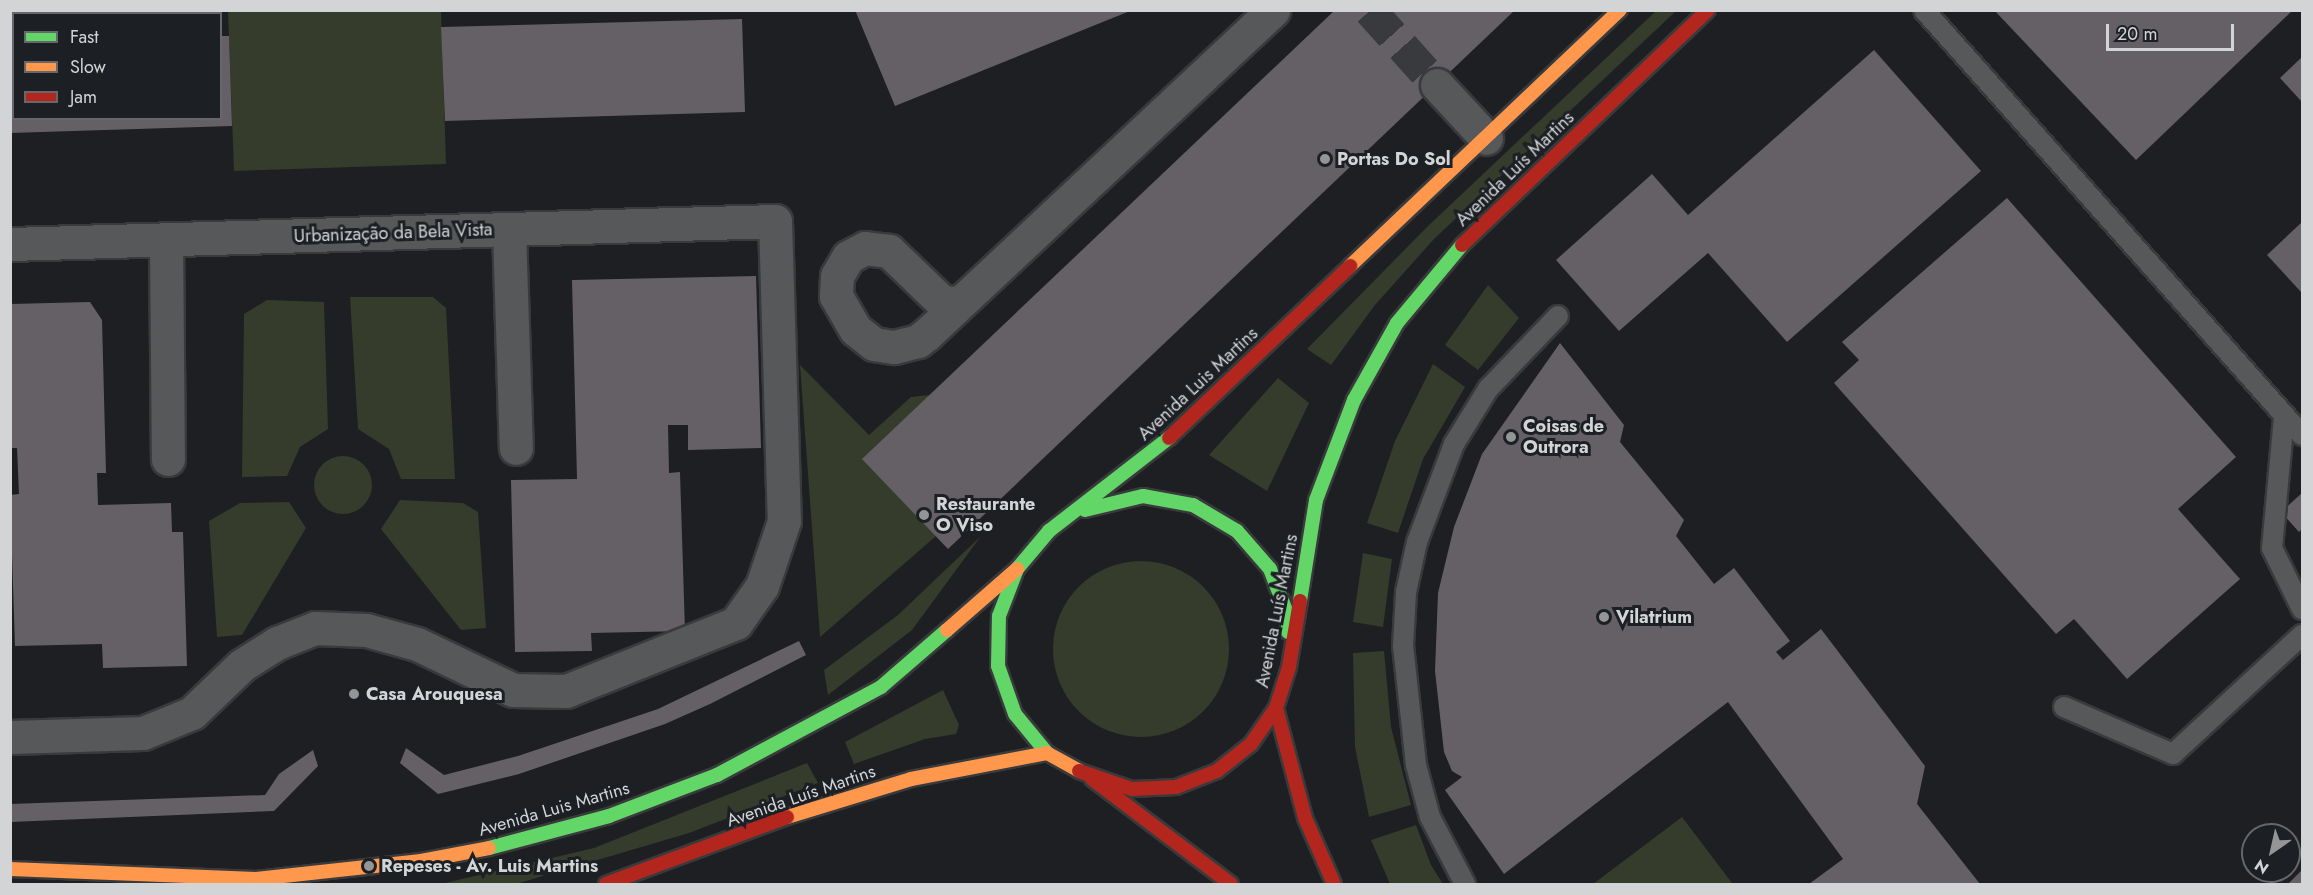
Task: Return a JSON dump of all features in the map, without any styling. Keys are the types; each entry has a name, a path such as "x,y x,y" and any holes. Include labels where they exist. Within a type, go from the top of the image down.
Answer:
{"main road":[{"name":"Avenida Luis Martins","path":"1049,531 1165,441 1620,10"},
{"name":"Avenida Luís Martins","path":"606,885 848,795 1047,753 1092,779 1132,789 1176,787 1217,771 1242,751 1276,708 1289,667 1316,500 1354,400 1397,323 1470,236 1708,10"},
{"path":"1047,753 1015,714 998,666 999,615 1017,569 1049,531 1093,506 1143,496 1193,505 1237,531 1270,569 1288,616 1289,667"},
{"name":"Avenida Luis Martins","path":"10,869 56,873 256,879 421,861 517,842 609,816 717,775 880,687 1017,569"},
{"path":"1276,708 1305,818 1334,885"},
{"path":"1092,779 1232,885"},
{"path":"56,873 77,885"}],"street":[{"path":"958,303 1273,10"},
{"path":"1437,85 1486,138"},
{"name":"Urbanização da Bela Vista","path":"10,244 775,221 784,521 762,586 736,623 566,691 513,690 417,644 366,630 315,628 277,643 242,665 192,713 143,733 10,737"},
{"path":"509,230 516,448"},
{"path":"166,239 168,459"}],"lane":[{"path":"1924,10 2302,435"},
{"path":"1465,885 1430,817 1416,765 1403,646 1406,591 1417,542 1454,444 1488,389 1558,316"},
{"path":"2284,417 2272,548 2302,609"},
{"path":"2064,707 2173,754 2302,635"}],"green space":[{"path":"228,11 441,11 446,164 234,171"},
{"path":"1656,11 1676,11 1434,239 1375,305 1331,365 1307,349 1427,227"},
{"path":"1488,285 1519,318 1478,370 1445,345"},
{"path":"350,297 433,297 446,308 455,479 401,479 389,449 358,429"},
{"path":"267,300 324,302 328,429 300,447 287,476 242,477 244,314"},
{"path":"1433,364 1465,387 1423,459 1398,533 1367,523 1395,441"},
{"path":"800,365 869,435 911,397 930,395 936,536 820,637"},
{"path":"1278,378 1309,403 1267,491 1209,455"},
{"path":"343,456 354,458 367,469 372,485 370,496 359,509 343,514 332,512 319,501 314,485 316,474 327,461"},
{"path":"400,500 463,503 478,512 486,628 461,630 381,529"},
{"path":"289,502 306,528 242,635 217,637 209,521 240,503"},
{"path":"981,536 912,630 828,695 824,670 898,615"},
{"path":"1363,553 1392,559 1383,627 1353,622"},
{"path":"1141,561 1158,562 1175,567 1203,587 1223,615 1228,632 1228,666 1223,683 1203,711 1175,731 1158,736 1141,737 1124,736 1107,731 1079,711 1059,683 1054,666 1053,649 1054,632 1059,615 1079,587 1107,567 1124,562"},
{"path":"1384,651 1391,727 1411,805 1369,817 1355,747 1353,653"},
{"path":"943,690 959,725 956,734 925,739 854,764 845,742"},
{"path":"807,763 818,783 689,833 516,884 441,884 594,848"},
{"path":"1682,817 1732,883 1593,884"},
{"path":"1416,825 1431,865 1443,884 1390,884 1371,840"}],"building":[{"path":"855,10 1130,10 1130,11 895,106"},
{"path":"1335,10 1515,10 948,549 862,459"},
{"path":"1994,10 2293,10 2136,160"},
{"path":"742,19 745,112 445,121 441,27"},
{"path":"222,36 229,36 232,126 10,133 10,44 12,120 222,120"},
{"path":"1874,50 1981,171 1787,342 1708,253 1619,331 1556,260 1652,174 1688,215"},
{"path":"2302,57 2302,102 2280,78"},
{"path":"2007,198 2236,457 2178,509 2240,579 2127,679 2074,619 2056,634 1834,383 1859,360 1842,342"},
{"path":"2302,222 2302,293 2267,255"},
{"path":"756,276 761,448 688,450 688,425 668,425 669,473 680,472 685,631 591,633 592,651 515,652 511,480 577,479 572,280"},
{"path":"90,302 102,320 106,473 97,473 98,505 171,503 172,532 183,532 187,666 103,668 102,644 15,646 10,495 19,494 17,448 10,448 10,304"},
{"name":"Vilatrium","path":"1560,343 1624,425 1620,442 1684,520 1676,536 1714,584 1734,568 1790,641 1776,652 1783,660 1821,629 1925,766 1917,804 1980,884 1809,884 1843,859 1728,702 1504,874 1445,790 1462,777 1452,771 1444,752 1435,671 1438,593 1454,527 1482,454"},
{"path":"2302,493 2302,529 2299,532 2281,512"},
{"path":"799,641 806,655 710,704 665,724 519,774 438,794 400,763 406,748 444,775 518,756 658,709"},
{"path":"313,750 318,766 274,811 10,822 10,804 265,795 279,774"},
{"path":"2301,871 2302,884 2288,884 2301,883"}],"tunnel":[{"path":"1370,10 1437,85"}],"traffic: fast":[{"path":"1300,601 1316,500 1354,400 1397,323 1462,245"},
{"path":"1047,753 1015,714 998,666 999,616 1017,569 1049,531 1169,438"},
{"path":"1085,510 1143,496 1193,505 1237,531 1270,569 1288,616 1288,632"},
{"path":"489,848 609,816 717,775 881,687 947,630"}],"traffic: slow":[{"path":"1350,266 1620,10"},
{"path":"947,630 1017,569"},
{"path":"787,817 911,779 1047,753 1079,771"},
{"path":"10,869 256,879 421,861 489,848"}],"traffic: jam":[{"path":"1462,245 1708,10"},
{"path":"1169,438 1350,266"},
{"path":"1079,771 1132,789 1176,787 1217,771 1251,744 1276,708 1289,667 1300,601"},
{"path":"1276,708 1305,818 1334,884"},
{"path":"1092,779 1231,884"},
{"path":"606,884 787,817"}],"place":[{"name":"Portas Do Sol","path":"1325,159"},
{"name":"Coisas de Outrora","path":"1511,437"},
{"name":"Restaurante O Viso","path":"924,515"},
{"name":"Vilatrium","path":"1604,617"},
{"name":"Casa Arouquesa","path":"354,694"},
{"name":"Repeses - Av. Luis Martins","path":"369,866"}]}
